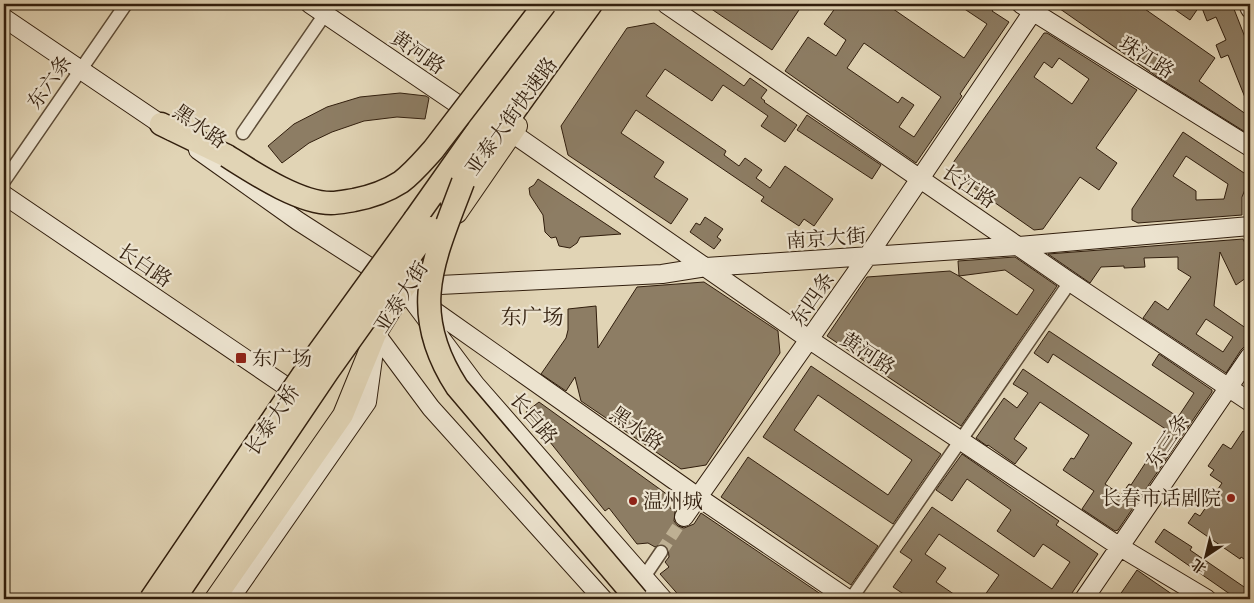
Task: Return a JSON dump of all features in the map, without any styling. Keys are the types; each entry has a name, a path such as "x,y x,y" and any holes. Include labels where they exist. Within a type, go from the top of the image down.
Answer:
{"highway":[{"path":"161,124 227,156 272,183 298,195 330,203 363,198 384,191 401,182 415,170 433,150 545,4"},
{"name":"亚泰大街快速路","path":"423,223 567,4"},
{"name":"亚泰大街快速路","path":"423,223 463,182 591,4"},
{"path":"463,182 436,256 429,297 432,335 445,368 457,387 637,599"},
{"name":"长泰大桥","path":"169,584 328,371 423,223"},
{"name":"长泰大桥","path":"151,599 313,360 423,223"}],"main road":[{"name":"亚泰大街","path":"169,584 249,469 371,269 560,4"},
{"name":"亚泰大街","path":"215,599 343,415 376,334 404,289 603,4"}],"street":[{"name":"东六条","path":"4,181 126,4"},
{"name":"黄河路","path":"310,4 478,118"},
{"name":"长江路","path":"666,4 1070,282 1250,402"},
{"path":"1248,4 1250,8"},
{"name":"东四条","path":"684,517 867,257 1031,6"},
{"name":"珠江路","path":"1031,6 1250,147"},
{"path":"243,133 325,14"},
{"name":"黑水路","path":"4,18 161,124 298,221 371,269"},
{"name":"黄河路","path":"512,133 810,340 1120,547 1207,599"},
{"name":"长白路","path":"4,196 288,387"},
{"name":"南京大街","path":"404,289 440,285 662,274 706,267 1019,246 1250,226"},
{"path":"169,584 288,387 371,269"},
{"name":"长白路","path":"371,269 404,289 475,384 663,599"},
{"path":"851,599 1070,282"},
{"name":"黑水路","path":"404,289 698,497 848,599"},
{"path":"230,599 367,402 376,334"},
{"path":"376,334 431,408 603,599"},
{"name":"东三条","path":"1084,599 1250,356"},
{"path":"644,577 661,552"}],"building":[{"path":"704,4 803,4 772,50"},
{"path":"838,4 886,4 964,58 987,24 957,4 997,4 992,11 1009,22 960,94 962,96 916,163 785,71 808,37 836,56 846,40 824,24","holes":["864,43 941,97 914,137 899,127 914,105 902,97 898,103 847,68"]},
{"path":"1053,4 1135,4 1142,7 1215,58 1199,81 1250,117 1250,135 1156,76"},
{"path":"1167,4 1201,4 1190,20"},
{"path":"1212,4 1232,4 1250,50 1250,110 1228,55 1221,58 1216,45 1226,40 1216,17 1207,21 1202,8"},
{"path":"654,23 744,86 750,78 767,90 761,98 764,102 797,125 785,142 761,126 768,116 723,85 712,101 665,69 646,96 726,151 724,155 739,166 745,158 762,170 756,178 770,188 785,166 833,199 814,226 804,219 799,226 761,201 764,197 636,110 621,133 664,162 654,177 688,199 671,224 568,155 561,126 627,28"},
{"path":"1044,33 1047,33 1137,90 1096,148 1117,163 1099,190 1080,177 1043,229 1034,230 948,170","holes":["1059,58 1089,79 1072,104 1034,77 1044,62 1052,68"]},
{"path":"400,93 429,98 425,119 397,117 364,121 332,132 309,143 282,163 268,146 294,124 327,107 360,97"},
{"path":"807,115 881,165 872,179 797,130"},
{"path":"1183,132 1250,177 1242,197 1242,215 1138,223 1132,220 1132,209","holes":["1186,156 1228,184 1224,199 1196,200 1196,191 1173,176"]},
{"path":"538,179 621,234 580,237 577,243 570,248 559,246 556,237 551,238 545,232 543,215 530,195 529,188"},
{"path":"705,217 723,229 717,237 721,240 714,249 690,232 696,223 700,225"},
{"path":"1243,239 1250,253 1250,275 1236,285 1220,252 1214,306 1250,331 1250,341 1241,350 1226,373 1143,318 1155,301 1168,310 1191,277 1178,269 1178,257 1144,258 1145,267 1101,267 1090,283 1048,254","holes":["1206,319 1233,337 1223,352 1196,334"]},
{"path":"1015,257 1057,286 961,426 827,336 867,277 950,271 959,276 958,261","holes":["1005,270 1034,290 1017,315 959,276"]},
{"path":"704,282 778,331 780,353 706,465 681,469 581,401 575,377 566,391 541,374 566,338 568,309 596,306 598,348 637,287"},
{"path":"1049,331 1178,417 1194,393 1152,365 1159,354 1212,390 1118,530 1115,531 1082,509 1094,491 1063,470 1071,458 1074,459 1089,435 1040,402 1014,439 1027,448 1015,464 976,438 1004,398 1017,408 1028,393 1013,384 1023,369 1132,443 1105,484 1121,495 1129,484 1131,485 1167,430 1053,354 1048,363 1034,353"},
{"path":"811,366 941,454 893,524 763,437","holes":["818,395 912,460 888,495 794,430"]},
{"name":"温州城","path":"539,402 668,495 670,508 675,511 674,521 678,526 684,528 694,524 701,513 828,599 682,599 660,574 669,567 665,562 669,557 668,548 662,544 655,547 648,543 637,544 609,508 605,511 526,412"},
{"name":"长春市话剧院","path":"1243,431 1250,435 1250,563 1241,557 1240,559 1188,523 1195,513 1200,516 1222,483 1210,475 1214,470 1208,466 1223,444 1231,449"},
{"path":"962,454 1059,521 1056,525 1098,554 1068,599 982,599 999,575 939,534 925,554 946,568 936,582 961,599 911,599 893,587 912,560 900,552 932,507 1052,589 1070,562 1043,544 1034,557 997,531 1011,510 967,479 952,501 936,490"},
{"path":"748,457 878,546 851,585 721,497"},
{"path":"1164,529 1192,547 1190,550 1250,591 1250,599 1237,599 1155,542"},
{"path":"1137,570 1179,599 1152,599 1147,595 1144,599 1117,599"}],"tunnel":[{"path":"661,552 684,517"}],"place":[{"name":"东广场","path":"241,358"},
{"name":"长春市话剧院","path":"1231,498"},
{"name":"温州城","path":"633,501"}],"district":[{"name":"东广场","path":"532,317"}]}
